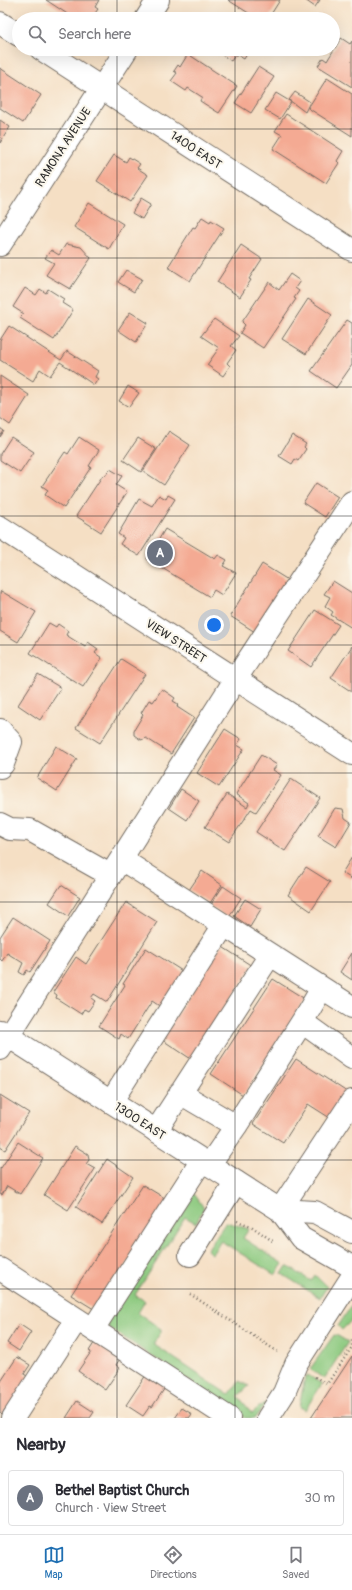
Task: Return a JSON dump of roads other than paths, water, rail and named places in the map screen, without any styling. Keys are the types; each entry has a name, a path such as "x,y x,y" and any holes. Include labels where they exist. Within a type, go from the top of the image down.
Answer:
{"street":[{"path":"150,12 158,0"},
{"path":"0,23 12,31"},
{"name":"1400 EAST","path":"52,56 350,243"},
{"name":"RAMONA AVENUE","path":"0,245 122,56"},
{"path":"3,1039 116,867 235,680 351,505"},
{"name":"VIEW STREET","path":"0,527 235,680 352,754"},
{"path":"0,730 12,742 3,764 0,767"},
{"path":"0,824 10,829 30,830 116,867 224,925 352,1007"},
{"path":"111,1102 224,925"},
{"path":"156,1131 270,955"},
{"path":"13,1418 206,1162 236,1126 322,988"},
{"path":"302,1022 352,1058"},
{"name":"1300 EAST","path":"3,1039 111,1102 280,1210 301,1238 352,1267"},
{"path":"180,1093 236,1126"},
{"path":"280,1210 352,1100"},
{"path":"190,1255 236,1182"},
{"name":"1300 EAST","path":"280,1210 315,1212 352,1232"},
{"path":"0,1269 230,1418"},
{"path":"268,1418 284,1393 296,1364 352,1277"}],"place":[{"name":"Bethel Baptist Church","path":"160,553"}]}
